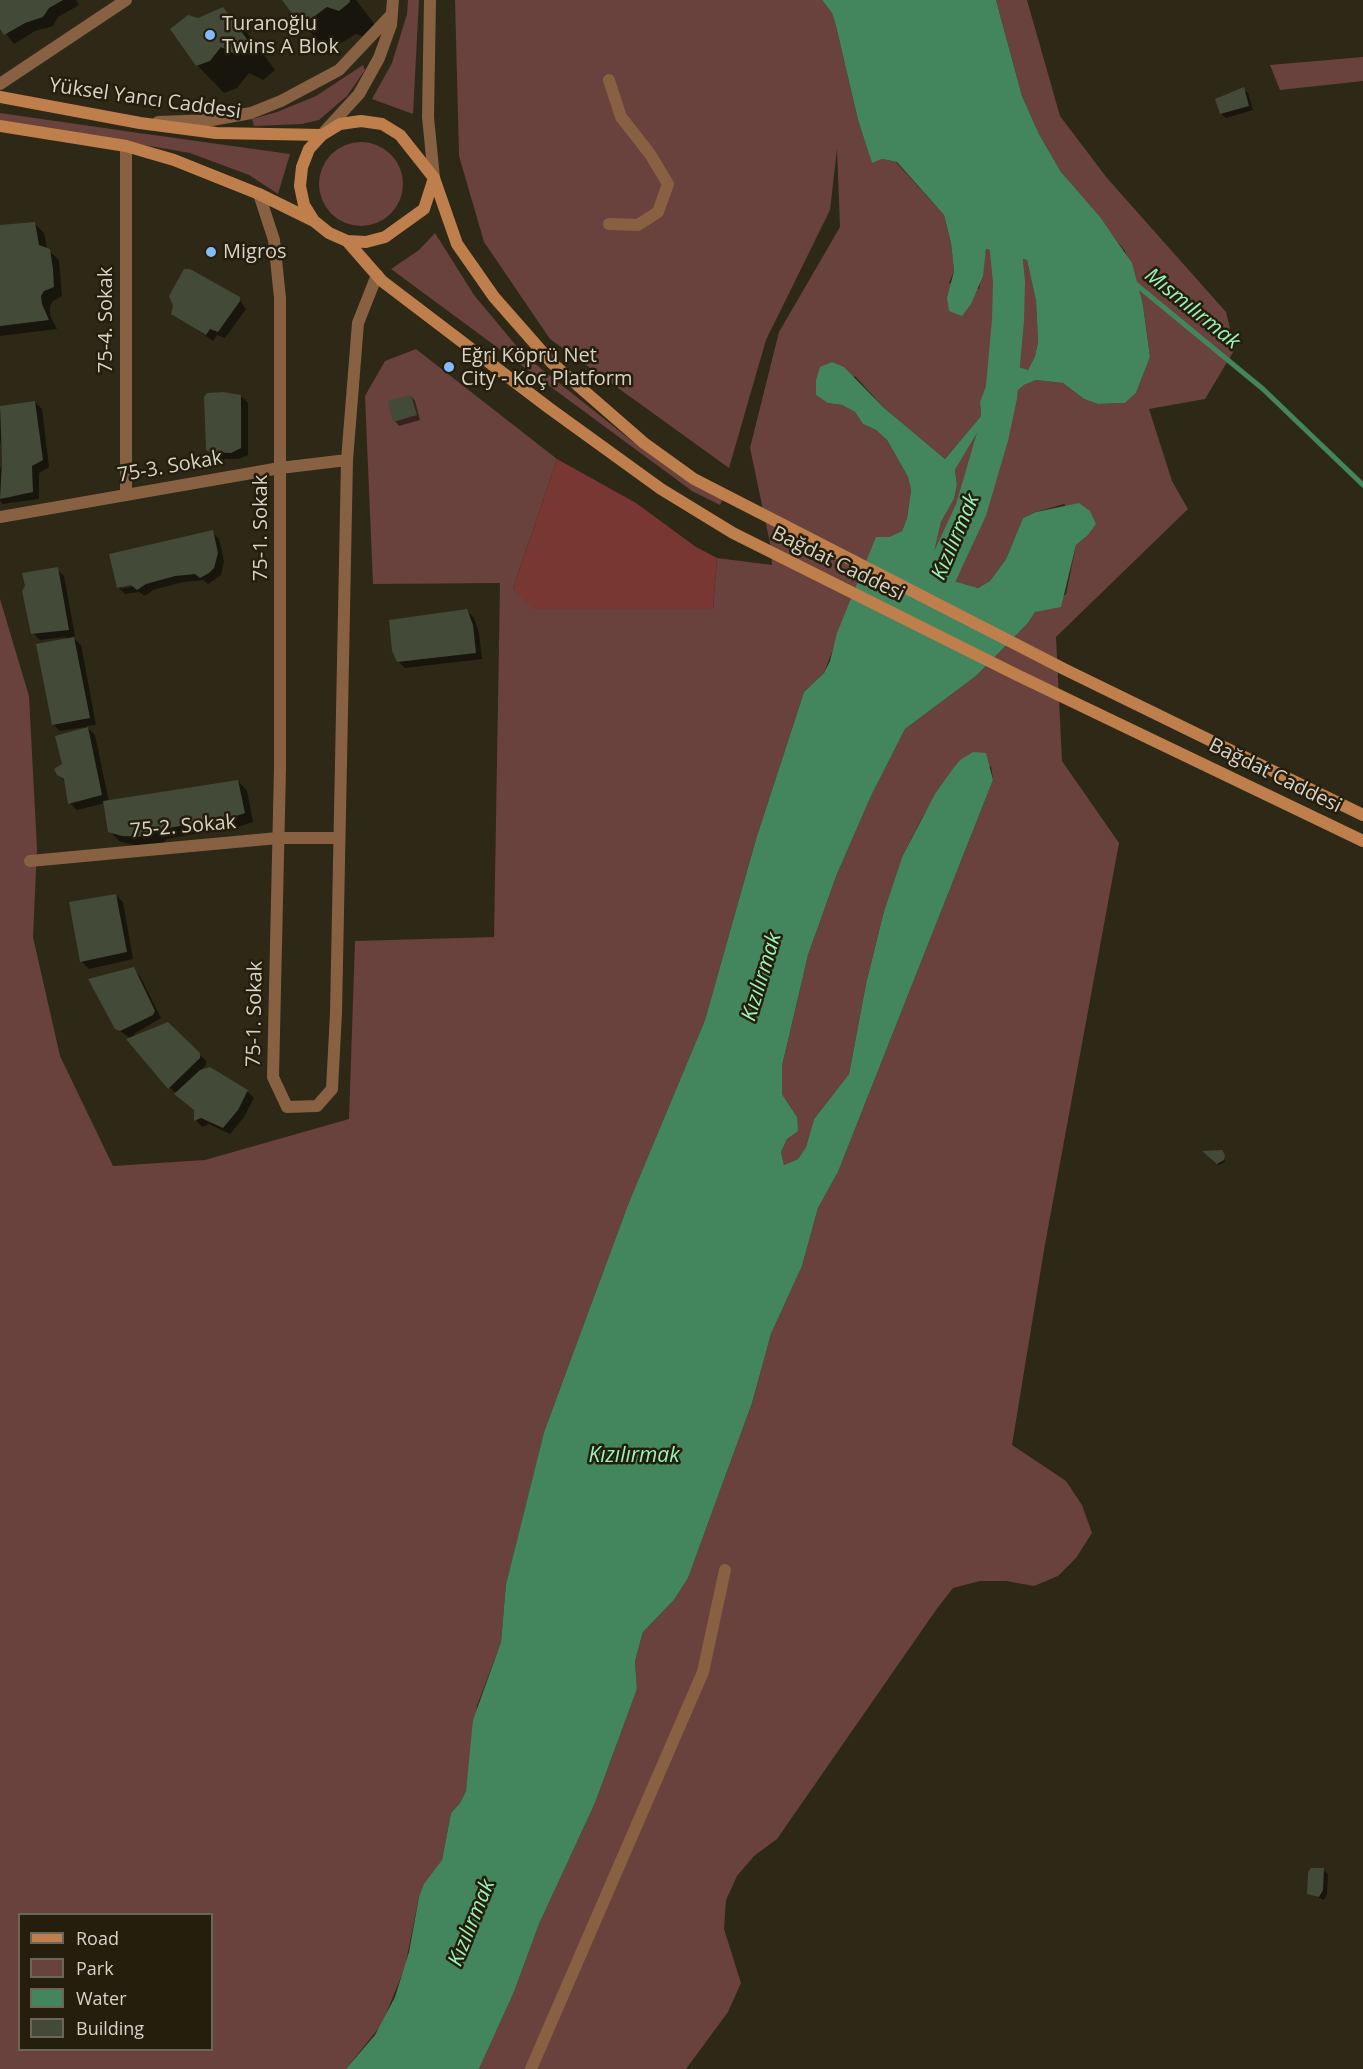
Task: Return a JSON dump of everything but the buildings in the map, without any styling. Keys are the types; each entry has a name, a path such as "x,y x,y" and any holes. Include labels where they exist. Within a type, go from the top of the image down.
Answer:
{"main road":[{"name":"Yüksel Yancı Caddesi","path":"0,97 140,123 216,133 322,135"},
{"path":"0,126 126,146 174,160 259,194 314,221 329,233 347,241 366,242 385,237 401,227 424,209 434,178 400,135 382,124 361,121 340,124 322,135 309,149 301,176 304,205 314,221"},
{"name":"Bağdat Caddesi","path":"434,178 457,244 494,297 552,363 644,443 694,479 1066,670 1363,815"},
{"name":"Bağdat Caddesi","path":"347,241 377,275 549,408 661,489 733,533 1082,706 1363,841"}],"street":[{"path":"0,84 126,0"},
{"path":"322,135 359,94 379,58 392,14 393,0"},
{"path":"430,0 428,117 434,178"},
{"path":"140,123 212,120 251,113 281,101 339,70 392,14"},
{"path":"609,80 621,117 650,154 668,184 658,212 638,225 609,224"},
{"name":"75-4. Sokak","path":"126,146 126,495"},
{"name":"75-1. Sokak","path":"259,194 274,240 280,298 278,838 273,1077 287,1107 317,1106 332,1089 347,460 358,323 377,275"},
{"name":"75-3. Sokak","path":"0,517 280,468 347,460"},
{"name":"75-2. Sokak","path":"30,861 278,838 339,838"},
{"path":"531,2069 703,1672 725,1570"}],"green space":[{"path":"408,0 419,0 413,114 372,99 392,63 407,14"},
{"path":"455,0 822,0 832,13 858,120 872,162 882,159 896,162 944,215 951,243 954,271 949,283 979,289 986,249 1027,260 1036,301 1038,342 1035,356 1028,370 980,402 981,416 945,459 883,407 855,376 828,403 842,405 855,412 863,424 876,430 887,440 908,477 911,490 907,518 902,531 889,537 844,620 824,673 804,692 756,839 705,1020 629,1202 544,1432 506,1584 501,1642 477,1706 466,1791 460,1803 451,1813 442,1860 419,1897 405,1967 382,2024 346,2069 0,2069 0,599 29,696 37,848 33,937 60,1056 113,1166 205,1160 349,1119 355,941 494,937 500,583 373,584 365,396 385,361 416,349 557,459 513,589 713,609 717,558 772,565 771,548 750,448 779,332 840,227 837,149 830,210 766,340 729,468 550,339 484,242 459,156"},
{"path":"996,0 1027,0 1060,116 1107,178 1226,312 1235,349 1205,399 1149,409 1172,481 1188,509 1056,637 1062,761 1119,843 1044,1250 1012,1445 1066,1481 1082,1505 1092,1533 1076,1558 1058,1576 1034,1586 1006,1581 980,1581 953,1588 936,1610 777,1839 754,1856 737,1876 726,1900 724,1929 741,1983 728,2012 686,2069 479,2069 514,1992 539,1924 595,1803 637,1689 635,1661 643,1632 674,1600 688,1578 752,1403 771,1334 802,1266 818,1208 838,1172 993,780 991,766 929,807 922,818 902,857 884,911 866,984 849,1074 814,1119 806,1147 798,1159 784,1165 781,1152 797,1117 782,1094 782,1066 808,955 837,874 871,796 905,729 976,676 1028,623 1035,612 1066,594 1076,545 1087,536 1064,504 1023,518 1006,559 990,581 978,588 937,576 933,562 935,548 941,522 954,499 957,485 955,470 986,418 1024,385 1036,380 1063,383 1084,399 1098,404 1125,403 1136,393 1150,357 1143,305 1125,251 1061,172 1039,134 1022,96"},
{"path":"1363,57 1363,81 1280,90 1270,65"},
{"path":"363,65 365,70 347,96 319,120 302,124 254,126 252,119 277,112 316,96"},
{"path":"0,113 290,154 278,194 249,175 190,153 0,120"},
{"path":"361,142 377,145 391,154 400,168 403,184 400,200 391,214 377,223 361,226 345,223 331,214 322,200 319,184 322,168 331,154 345,145"},
{"path":"435,233 474,295 524,355 632,441 691,480 724,497 720,505 692,491 391,269 419,250"}],"shaded area":[{"path":"557,459 636,503 696,547 717,558 713,609 533,609 513,589"}],"water":[{"name":"Kızılırmak","path":"822,0 996,0 1022,96 1039,134 1061,172 1100,217 1132,263 1143,305 1150,357 1136,393 1125,403 1098,404 1084,399 1063,383 1036,380 1024,385 986,418 955,470 957,485 954,499 941,522 935,548 933,562 937,576 978,588 990,581 1006,559 1023,518 1036,512 1079,503 1090,511 1096,524 1076,545 1061,607 1035,612 1028,623 976,676 905,729 871,796 837,874 808,955 782,1066 782,1094 797,1117 798,1131 787,1139 781,1152 784,1165 798,1159 806,1147 814,1119 849,1074 866,984 884,911 902,857 935,794 960,760 973,752 986,753 993,780 838,1172 818,1208 802,1266 771,1334 752,1403 688,1578 674,1600 643,1632 635,1661 637,1689 595,1803 539,1924 514,1992 479,2069 346,2069 375,2035 395,1997 409,1952 419,1897 424,1884 442,1860 451,1813 460,1803 466,1791 473,1720 501,1642 506,1584 544,1432 629,1202 705,1020 756,839 804,692 824,673 830,661 837,633 876,537 889,537 902,531 907,518 911,490 908,477 887,440 876,430 863,424 855,412 842,405 828,403 816,395 816,380 820,367 832,362 844,367 883,407 945,459 981,416 980,402 990,376 1015,366 1028,370 1035,356 1038,342 1036,301 1027,260 986,249 983,276 971,304 962,316 949,311 947,298 954,271 951,243 944,215 897,162 882,159 872,163 858,120 836,26 832,13"}],"waterway":[{"name":"Kızılırmak","path":"919,613 938,581 971,510 993,435 1001,397 1009,282 1002,212"},
{"name":"Mısmılırmak","path":"1133,282 1263,389 1363,485"}],"place":[{"name":"Turanoğlu Twins A Blok","path":"210,35"},
{"name":"Migros","path":"211,252"},
{"name":"Eğri Köprü Net City - Koç Platform","path":"449,367"}]}
